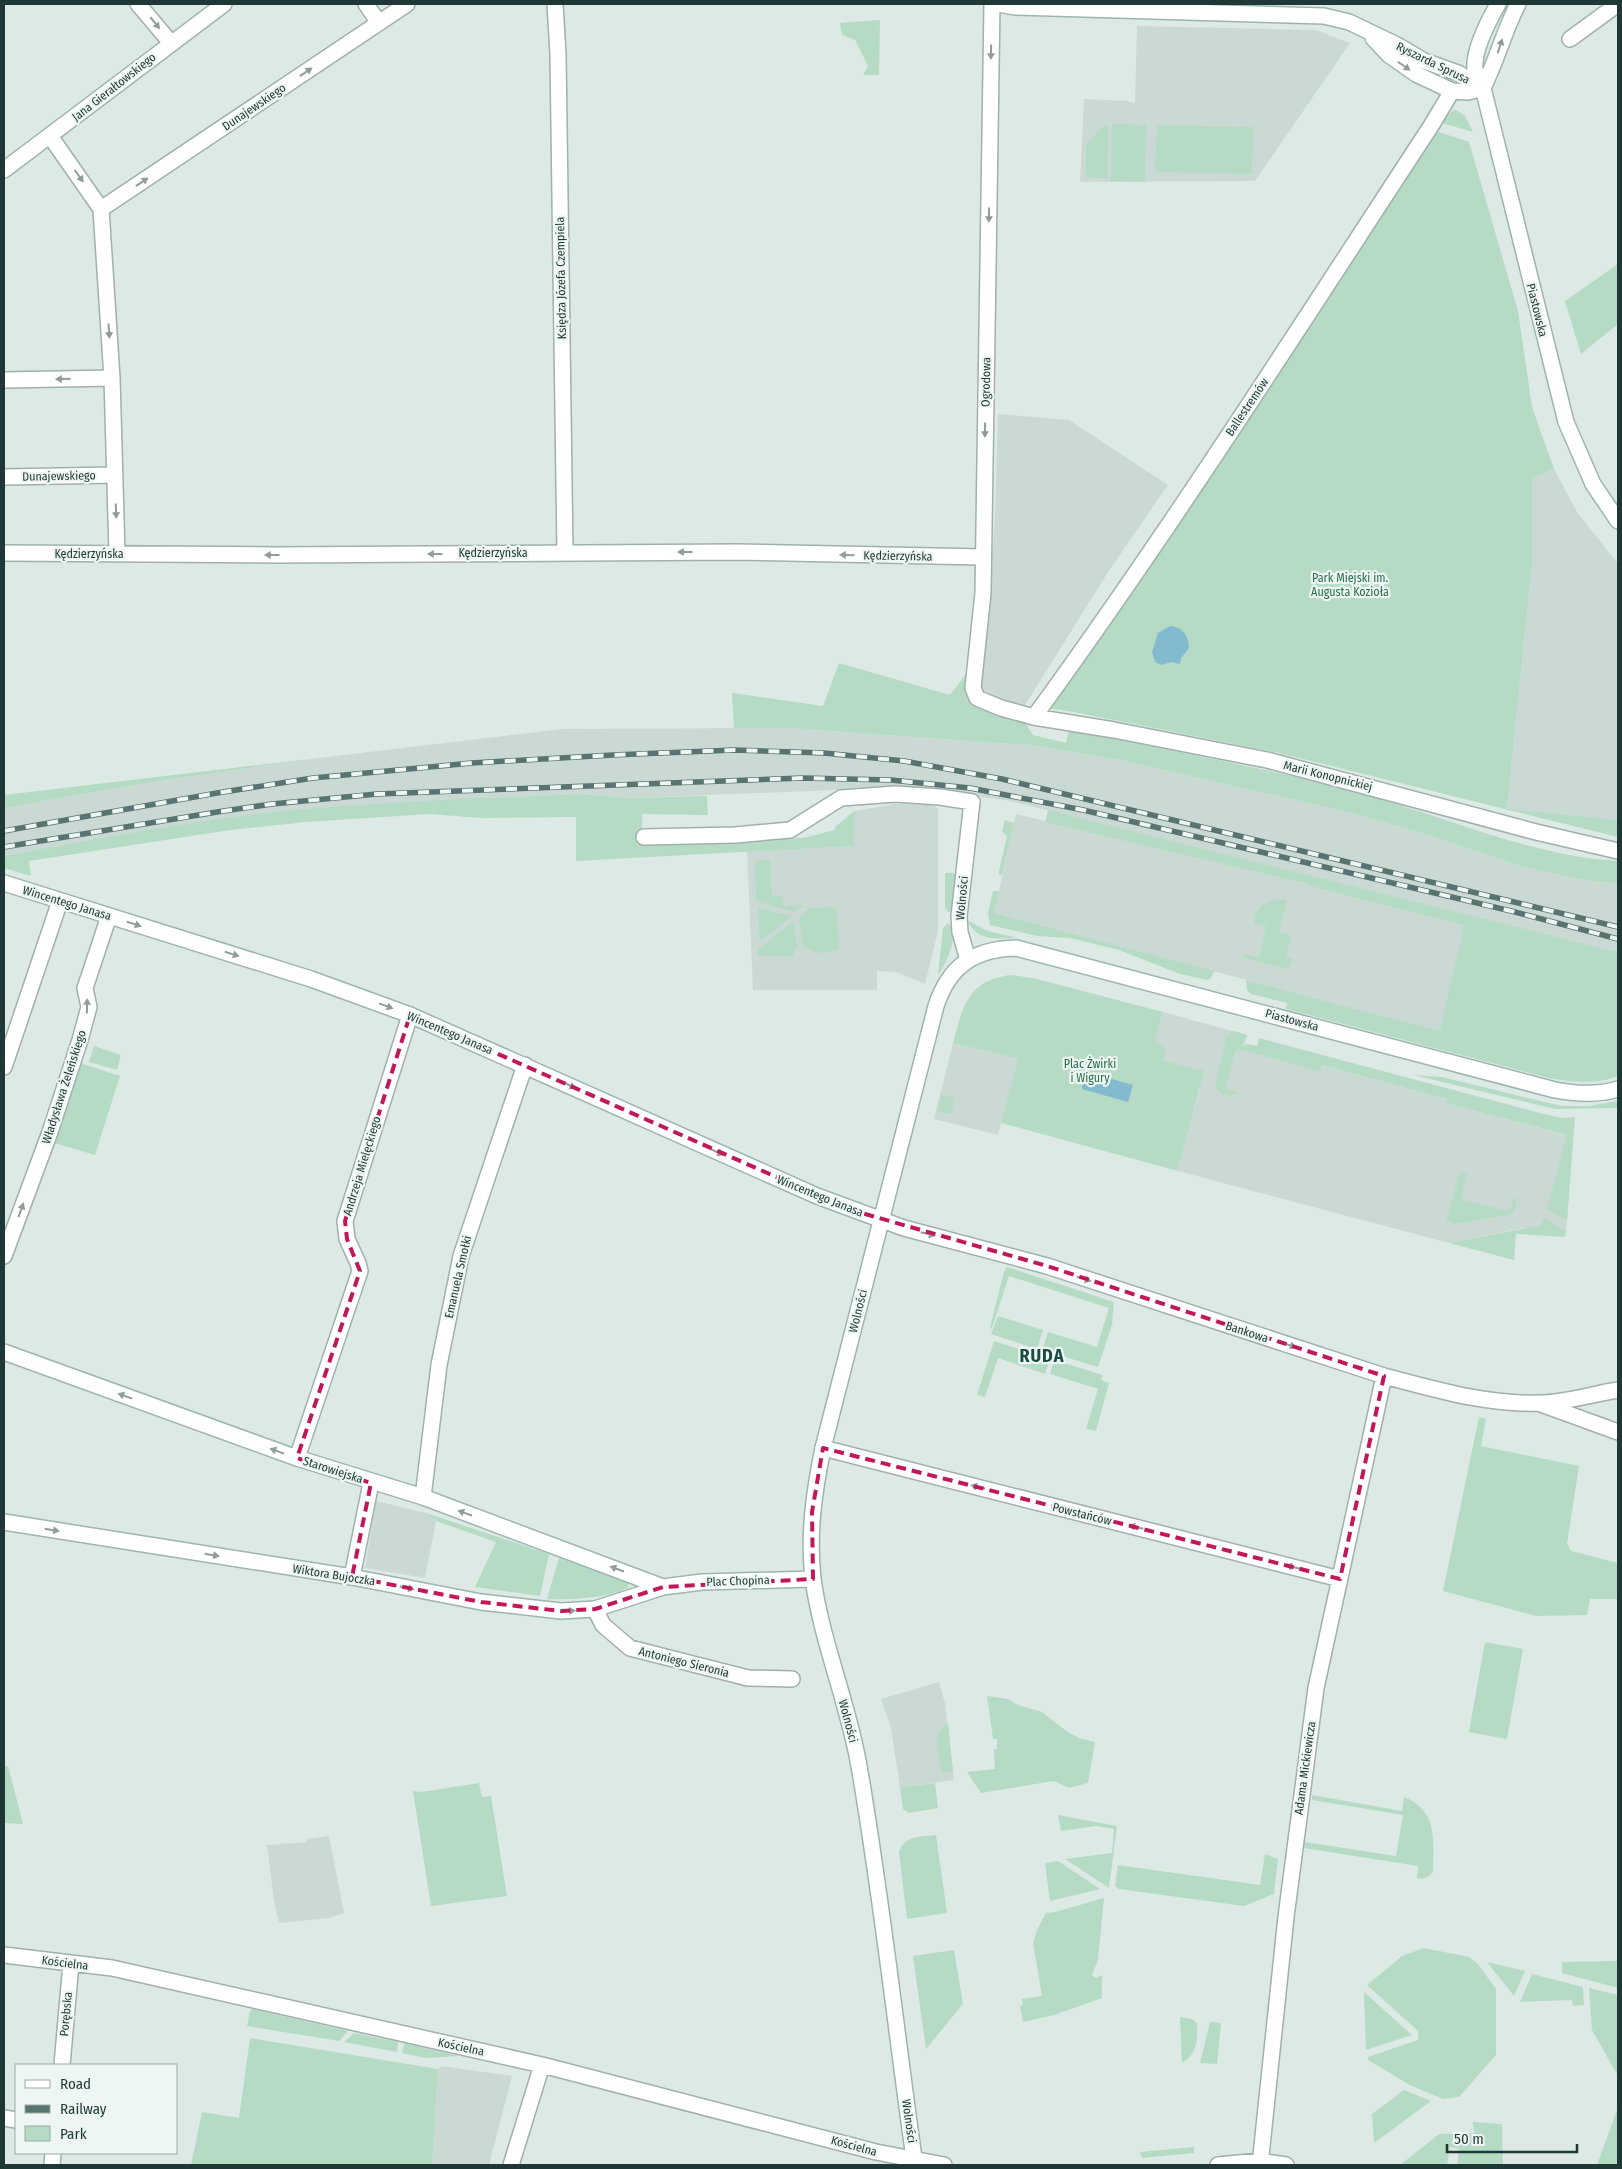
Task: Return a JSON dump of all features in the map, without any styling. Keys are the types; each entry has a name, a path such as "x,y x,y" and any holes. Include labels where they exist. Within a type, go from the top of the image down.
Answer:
{"street":[{"path":"138,4 171,43"},
{"name":"Jana Gierałtowskiego","path":"4,170 224,4"},
{"path":"366,4 380,22"},
{"name":"Dunajewskiego","path":"102,209 407,4"},
{"name":"Księdza Józefa Czempiela","path":"555,4 558,46 565,553"},
{"name":"Ogrodowa","path":"992,4 983,593 974,694 980,700 1034,717"},
{"name":"Ryszarda Sprusa","path":"998,4 1014,7 1324,16 1349,22 1368,33 1397,45 1424,61 1458,73 1483,88"},
{"name":"Piastowska","path":"1498,4 1485,28 1475,68 1483,88 1566,422 1584,467 1602,500 1618,521"},
{"path":"1483,88 1492,69 1506,27 1518,4"},
{"path":"1570,39 1618,4"},
{"name":"Ryszarda Sprusa","path":"1368,33 1389,55 1416,74 1452,91 1468,92 1483,88"},
{"name":"Ballestremów","path":"1034,717 1142,565 1449,99 1452,91"},
{"path":"50,136 102,209 112,378 117,554"},
{"path":"4,380 112,378"},
{"name":"Dunajewskiego","path":"4,477 115,475"},
{"name":"Kędzierzyńska","path":"4,553 286,555 737,552 983,557"},
{"name":"Marii Konopnickiej","path":"1034,717 1114,730 1267,760 1578,843 1618,851"},
{"name":"Wolności","path":"644,836 735,835 790,830 841,798 895,794 940,797 972,802 959,916 960,932 968,960 949,977 942,990 823,1448 812,1512 811,1556 813,1579 821,1621 859,1764 915,2163"},
{"name":"Wincentego Janasa","path":"4,883 311,979 410,1015 817,1196 882,1220"},
{"path":"4,1067 60,900"},
{"name":"Władysława Żeleńskiego","path":"4,1256 50,1132 80,1040 89,1007 85,988 109,916"},
{"name":"Piastowska","path":"968,960 986,952 1016,948 1555,1090 1600,1093 1618,1089"},
{"name":"Andrzeja Mielęckiego","path":"297,1458 360,1271 347,1239 345,1222 410,1015"},
{"name":"Emanuela Smołki","path":"423,1497 439,1365 461,1256 525,1065"},
{"name":"Bankowa","path":"882,1220 904,1228 1047,1266 1384,1376 1457,1394 1501,1401 1540,1403 1618,1390"},
{"name":"Starowiejska","path":"4,1352 297,1458 372,1483 423,1497 663,1587"},
{"name":"Adama Mickiewicza","path":"1260,2163 1286,1917 1316,1688 1384,1376"},
{"path":"1540,1403 1618,1432"},
{"name":"Powstańców","path":"823,1448 1340,1579"},
{"path":"352,1577 372,1483"},
{"name":"Wiktora Bujoczka","path":"4,1522 352,1577 481,1602 541,1610 595,1609 663,1587"},
{"name":"Plac Chopina","path":"663,1587 702,1582 813,1579"},
{"name":"Antoniego Sieronia","path":"595,1609 603,1625 630,1648 748,1678 792,1679"},
{"name":"Kościelna","path":"4,1955 112,1968 542,2065 915,2163 944,2165"},
{"name":"Porębska","path":"62,2064 71,1963"},
{"path":"511,2165 542,2065"},
{"path":"1218,2165 1260,2163 1286,2165"}],"highlighted area":[{"path":"410,1015 851,1210 1047,1266 1384,1376 1340,1579 823,1448 812,1512 813,1579 663,1587 595,1609 561,1611 481,1602 352,1577 371,1483 297,1458 360,1271 347,1239 345,1221"}],"shaded area":[{"path":"1137,26 1315,30 1350,43 1255,181 1080,182 1084,99 1135,103"},
{"path":"998,414 1069,420 1168,485 1110,569 1022,710 979,688 987,634 995,516"},
{"path":"1554,469 1577,512 1618,564 1618,820 1507,810 1532,564 1532,479"},
{"path":"791,728 1030,745 1125,761 1352,813 1419,832 1521,866 1578,879 1618,884 1618,952 1010,801 954,793 862,789 633,798 577,794 376,804 272,813 161,829 4,856 4,808 153,782 310,759 562,729"},
{"path":"896,804 931,805 938,808 938,931 925,984 896,972 877,971 877,990 753,990 747,851 854,846 854,811"},
{"path":"1016,814 1308,884 1313,887 1494,932 1466,1042 1439,1031 994,913"},
{"path":"1163,1012 1247,1035 1245,1043 1238,1048 1320,1070 1321,1065 1446,1099 1445,1103 1573,1137 1566,1232 1522,1228 1449,1243 1178,1171 1200,1088 1164,1061 1155,1039"},
{"path":"953,1043 1018,1059 998,1135 934,1119"},
{"path":"376,1501 426,1513 436,1521 425,1578 365,1568"},
{"path":"939,1682 945,1703 954,1780 900,1787 891,1728 881,1699"},
{"path":"329,1836 344,1913 329,1918 279,1923 274,1901 267,1845 307,1842 307,1839"},
{"path":"441,2066 512,2076 489,2165 432,2165 438,2069"}],"green space":[{"path":"880,20 879,75 863,75 868,66 855,40 842,35 840,23"},
{"path":"1456,110 1465,116 1473,132 1442,123 1452,111"},
{"path":"1112,124 1146,125 1145,182 1111,181"},
{"path":"1157,125 1253,127 1252,174 1155,172"},
{"path":"1103,126 1108,126 1108,178 1086,177 1086,145"},
{"name":"Park Miejski im. Augusta Kozioła","path":"1439,132 1469,142 1518,311 1532,407 1554,469 1532,479 1532,564 1507,809 1618,820 1618,837 1275,752 1047,708 1295,349 1436,133"},
{"path":"1618,264 1618,324 1581,354 1565,301"},
{"path":"839,663 950,695 973,665 969,695 1022,718 1033,735 1066,743 1069,729 1326,784 1394,803 1521,844 1585,858 1618,861 1618,884 1578,879 1521,866 1419,832 1352,813 1125,761 1030,745 791,728 734,728 732,693 823,706"},
{"path":"310,759 153,782 4,808 4,795"},
{"path":"577,794 633,798 707,796 708,815 642,814 643,840 745,843 807,837 835,830 835,827 854,811 854,846 576,861 576,817 480,818 430,814 306,822 230,830 29,861 31,876 4,868 4,856 240,816 426,801"},
{"path":"1048,810 1618,952 1618,1076 1593,1082 1549,1078 1286,1009 1287,1003 1251,994 1247,990 1246,980 1440,1031 1464,925 1313,887 1308,884 1045,822"},
{"path":"1005,820 1014,823 1002,876 999,874 999,871 1007,836 1002,832"},
{"path":"770,860 772,896 782,896 783,906 804,905 795,912 756,901 755,861"},
{"path":"945,873 957,873 951,911 948,912 945,908"},
{"path":"993,891 999,891 994,913 1214,971 1211,978 1207,980 1180,974 1119,950 1070,938 1037,936 990,925 988,913"},
{"path":"1276,899 1287,900 1279,932 1291,935 1286,958 1293,959 1289,969 1244,958 1244,954 1259,958 1266,926 1254,923 1254,918 1260,907"},
{"path":"836,907 839,949 820,953 811,951 803,946 799,916 810,908"},
{"path":"758,908 792,916 760,941"},
{"path":"794,921 797,949 794,950 793,956 758,956 758,950"},
{"path":"968,921 988,931 1018,938 990,938 983,936 972,928"},
{"path":"948,923 953,935 951,949 938,975 943,928"},
{"name":"Plac Żwirki i Wigury","path":"1011,975 1033,978 1163,1012 1155,1039 1166,1051 1164,1061 1204,1071 1178,1171 1001,1123 1018,1059 953,1043 964,1007 976,989 997,978"},
{"path":"1234,1031 1247,1035 1242,1046 1247,1044 1257,1046 1259,1038 1544,1114 1562,1118 1575,1117 1567,1220 1547,1209 1567,1135 1445,1103 1446,1099 1322,1065 1320,1071 1238,1049 1235,1052 1225,1089 1238,1092 1234,1095 1222,1094 1216,1084 1226,1037"},
{"path":"94,1046 121,1055 117,1070 89,1062"},
{"path":"80,1063 120,1076 95,1155 54,1143"},
{"path":"1413,1075 1442,1077 1561,1106 1588,1106 1618,1101 1618,1108 1555,1109"},
{"path":"941,1095 955,1098 951,1114 937,1111"},
{"path":"1460,1172 1467,1174 1461,1199 1507,1211 1511,1208 1513,1198 1517,1199 1515,1210 1509,1215 1454,1224 1446,1221"},
{"path":"1544,1218 1566,1232 1565,1237 1516,1234 1514,1260 1449,1243 1541,1225"},
{"path":"1007,1267 1114,1302 1112,1325 1098,1367 1042,1350 1048,1332 1097,1347 1109,1308 1009,1276 992,1328 990,1327 1004,1272"},
{"path":"998,1316 1043,1330 1037,1349 991,1334"},
{"path":"994,1341 1050,1359 1045,1374 998,1358 985,1397 977,1395"},
{"path":"1054,1360 1103,1375 1101,1380 1109,1383 1096,1431 1086,1429 1098,1389 1050,1374"},
{"path":"1479,1417 1486,1419 1481,1446 1579,1466 1567,1544 1571,1551 1618,1563 1618,1599 1590,1599 1587,1615 1536,1616 1443,1591"},
{"path":"426,1513 549,1554 540,1596 475,1587 496,1542 436,1521"},
{"path":"559,1558 626,1580 629,1587 601,1596 578,1599 547,1599"},
{"path":"1485,1642 1523,1649 1507,1739 1469,1732"},
{"path":"987,1696 1008,1699 1018,1705 1042,1712 1065,1730 1079,1738 1095,1742 1088,1783 1069,1788 1054,1781 981,1793 967,1772 995,1769 994,1749 997,1749 997,1739 993,1739"},
{"path":"948,1723 953,1771 942,1773 938,1753 938,1739 939,1733"},
{"path":"4,1766 8,1766 23,1824 4,1823"},
{"path":"479,1783 482,1797 491,1796 507,1896 431,1906 413,1791 422,1792"},
{"path":"935,1783 938,1808 909,1813 903,1809 900,1787"},
{"path":"1312,1795 1402,1811 1404,1797 1415,1803 1423,1810 1432,1828 1433,1872 1426,1878 1420,1879 1417,1878 1418,1866 1304,1848 1305,1842 1396,1856 1403,1815 1312,1800"},
{"path":"1058,1815 1117,1826 1109,1888 1065,1859 1112,1853 1114,1829 1096,1826 1061,1831"},
{"path":"936,1835 947,1913 907,1919 899,1852 905,1842 909,1840"},
{"path":"1265,1854 1278,1859 1274,1894 1244,1906 1119,1889 1115,1886 1118,1865 1260,1885"},
{"path":"1058,1861 1100,1889 1050,1901 1045,1863"},
{"path":"1104,1898 1098,1960 1092,1975 1096,1978 1102,1975 1102,1998 1054,2015 1023,2022 1020,2006 1023,2005 1022,1999 1042,1996 1033,1943 1046,1913"},
{"path":"1424,1948 1469,1957 1478,1964 1496,1989 1496,2055 1459,2097 1443,2099 1410,2085 1368,2060 1368,2057 1418,2040 1418,2031 1367,1985 1402,1956"},
{"path":"954,1950 963,2004 926,2049 913,1956"},
{"path":"1618,1961 1618,1988 1562,1973 1562,1962"},
{"path":"1487,1962 1525,1971 1514,1996"},
{"path":"1532,1974 1583,1987 1584,2005 1573,2006 1572,2000 1520,2002"},
{"path":"1589,1988 1618,1995 1618,2076 1592,2030"},
{"path":"1364,1992 1412,2035 1366,2050"},
{"path":"253,2009 348,2031 339,2041 247,2026 250,2011"},
{"path":"1180,2017 1192,2019 1197,2023 1196,2046 1191,2056 1182,2063"},
{"path":"1210,2022 1221,2023 1217,2064 1200,2063"},
{"path":"354,2033 398,2042 397,2052 344,2042"},
{"path":"250,2038 438,2069 432,2165 191,2165 202,2112 239,2118"},
{"path":"404,2043 459,2056 426,2058 402,2053"},
{"path":"1404,2090 1431,2101 1374,2143 1372,2114"},
{"path":"1618,2107 1618,2165 1597,2165"},
{"path":"1473,2122 1502,2124 1503,2165 1457,2165 1459,2149 1450,2147 1447,2165 1400,2165 1439,2134 1474,2133"},
{"path":"1194,2147 1194,2153 1142,2158 1140,2152"}],"water":[{"path":"1170,626 1182,630 1188,640 1189,648 1181,658 1180,664 1171,662 1162,665 1155,662 1152,652 1158,633"},
{"path":"1087,1072 1133,1085 1128,1102 1082,1089 1083,1080"}],"railway":[{"path":"4,831 313,778 472,763 613,755 734,750 824,753 904,761 1002,779 1618,927"},
{"path":"4,847 272,804 377,794 803,778 891,780 970,788 1083,810 1511,911 1618,939"}],"district":[{"name":"RUDA","path":"1042,1356"}]}
